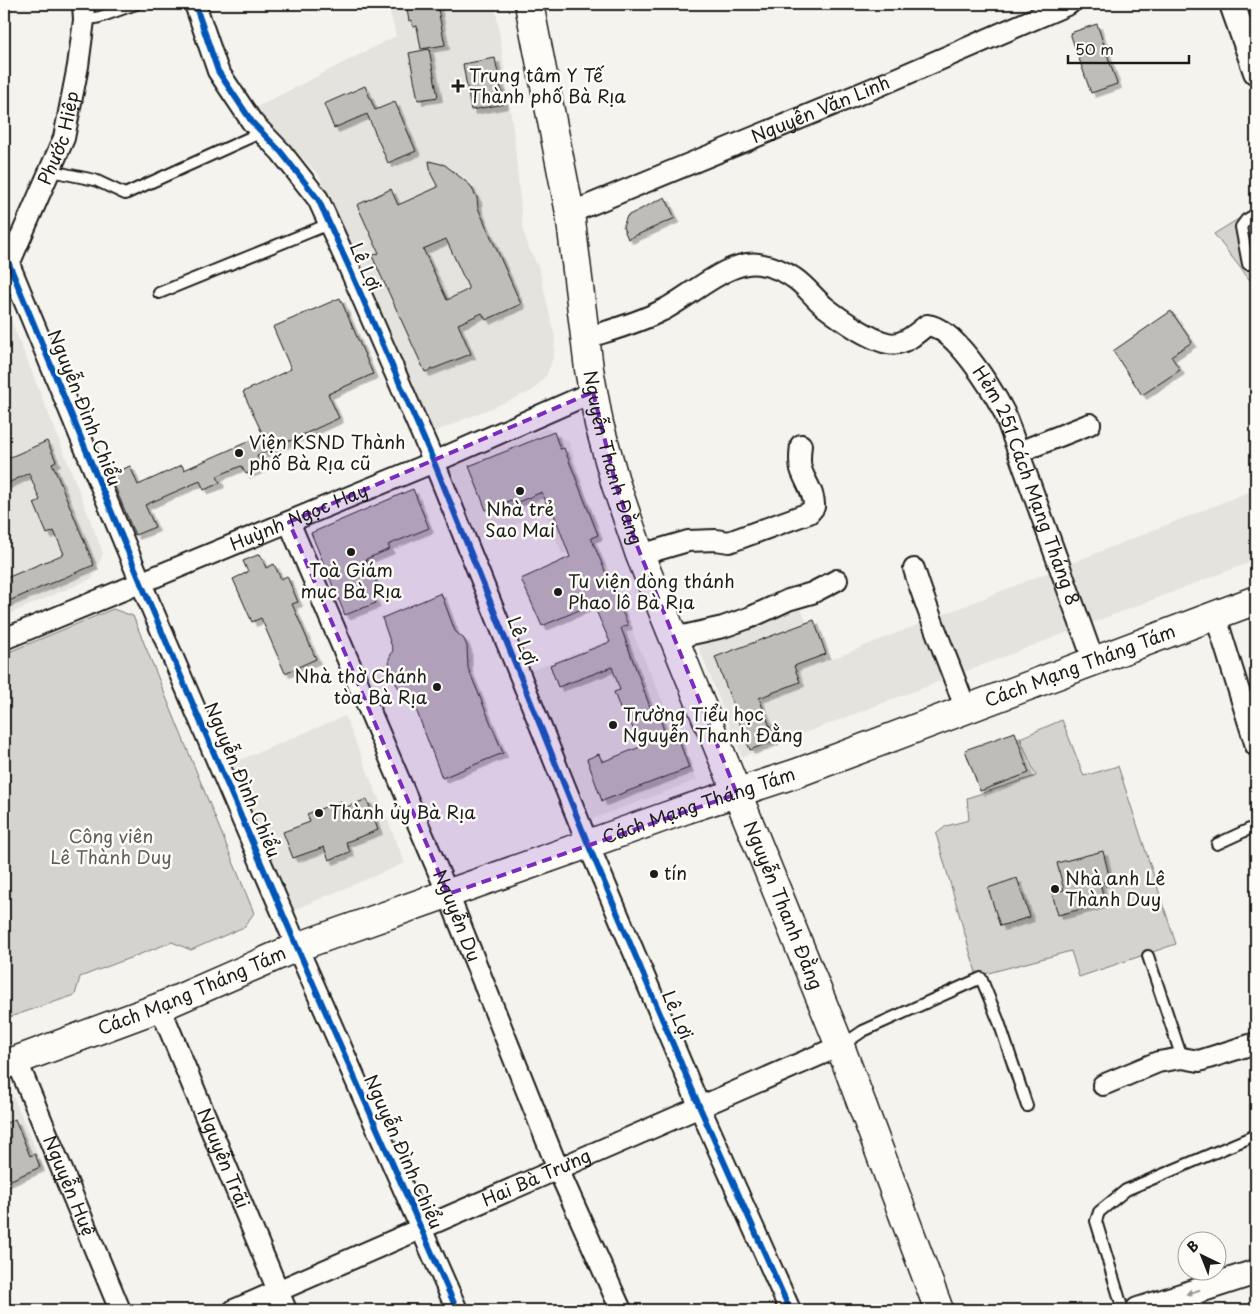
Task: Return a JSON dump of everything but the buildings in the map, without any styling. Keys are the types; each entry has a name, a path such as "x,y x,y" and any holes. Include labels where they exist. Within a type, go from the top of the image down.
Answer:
{"main road":[{"name":"Nguyễn Thanh Đằng","path":"534,6 570,213 593,392 599,424 616,485 640,555 840,1046 939,1310"},
{"name":"Cách Mạng Tháng Tám","path":"10,1063 160,1007 297,947 687,809 797,773 1216,617 1256,600"}],"street":[{"name":"Lê Lợi","path":"194,4 218,71 252,122 281,152 318,199 434,462 588,844 700,1108 790,1310"},
{"name":"Nguyễn Văn Linh","path":"570,213 881,85 1069,4"},
{"path":"1232,4 1256,72"},
{"name":"Phước Hiệp","path":"6,263 64,138 78,66 83,12"},
{"name":"Nguyễn Đình Chiểu","path":"6,263 297,947 456,1310"},
{"name":"Hẻm 251 Cách Mạng Tháng 8","path":"586,338 645,319 664,310 718,275 742,264 757,263 775,268 793,278 842,320 889,344 898,344 908,340 927,325 934,326 965,353 991,388 1004,412 1094,662"},
{"name":"Huỳnh Ngọc Hay","path":"4,639 434,462 593,392"},
{"path":"1019,452 1090,424"},
{"path":"640,555 688,541 729,542 809,513 814,507 815,499 801,469 799,458 801,445"},
{"name":"Nguyễn Du","path":"289,522 448,894 558,1169 621,1310"},
{"path":"914,570 966,710"},
{"path":"674,638 723,627 751,617 788,600 812,593 837,580"},
{"path":"1216,617 1256,746"},
{"name":"Nguyễn Trãi","path":"160,1007 286,1310"},
{"path":"1103,1085 1158,1062 1182,1058 1199,1061 1256,1043"},
{"name":"Hai Bà Trưng","path":"234,1310 840,1046"},
{"name":"Nguyễn Huệ","path":"10,1063 120,1310"},
{"path":"1138,1310 1256,1272"}],"lane":[{"path":"83,12 100,17 136,4"},
{"path":"50,171 95,180 125,194 262,132"},
{"path":"1248,264 1241,227 1246,220 1256,214"},
{"path":"159,293 329,224"},
{"path":"1217,844 1256,826"},
{"path":"1148,956 1182,1058"},
{"path":"840,1046 863,1031 981,978 999,1022 1027,1106"},
{"path":"1123,1310 1096,1221 1099,1212 1126,1190 1256,1135"}],"highlighted area":[{"path":"593,392 616,485 636,543 737,794 448,894 289,522"}],"shaded area":[{"path":"388,4 495,4 514,136 523,230 529,249 539,268 555,338 554,356 546,376 532,391 434,432 319,175 284,139 251,110 396,36"},
{"path":"4,303 103,553 93,578 4,616"},
{"name":"Nhà trẻ Sao Mai","path":"547,428 569,442 601,540 562,554 546,513 477,539 447,469"},
{"path":"1256,489 1256,560 742,757 698,646 801,609 825,662"},
{"name":"Trường Tiểu học Nguyễn Thanh Đằng","path":"632,631 697,780 592,819 530,671"},
{"name":"Thành ủy Bà Rịa","path":"345,716 405,863 293,910 233,763"},
{"path":"12,1094 44,1169 4,1185 4,1097"}],"green space":[{"path":"1256,208 1256,288 1214,234"},
{"name":"Công viên Lê Thành Duy","path":"113,609 133,616 254,913 244,927 191,950 172,942 80,977 75,995 4,1019 4,654"},
{"name":"Nhà anh Lê Thành Duy","path":"1062,720 1084,776 1118,766 1176,944 1079,977 1071,951 977,976 936,834 946,826 969,820 967,798 1036,776 1020,738"}],"cycle path":[{"path":"195,4 218,71 252,122 281,152 318,199 349,267 434,462 588,844 700,1108 790,1310"},
{"path":"4,263 9,264 141,583 297,947 457,1310"}],"place":[{"name":"Trung tâm Y Tế Thành phố Bà Rịa","path":"458,86"},
{"name":"Viện KSND Thành phố Bà Rịa cũ","path":"239,453"},
{"name":"Nhà trẻ Sao Mai","path":"520,491"},
{"name":"Toà Giám mục Bà Rịa","path":"351,552"},
{"name":"Tu viện dòng thánh Phao lô Bà Rịa","path":"558,592"},
{"name":"Nhà thờ Chánh tòa Bà Rịa","path":"437,687"},
{"name":"Trường Tiểu học Nguyễn Thanh Đằng","path":"613,725"},
{"name":"Thành ủy Bà Rịa","path":"319,813"},
{"name":"tín","path":"654,874"},
{"name":"Nhà anh Lê Thành Duy","path":"1055,889"}]}
